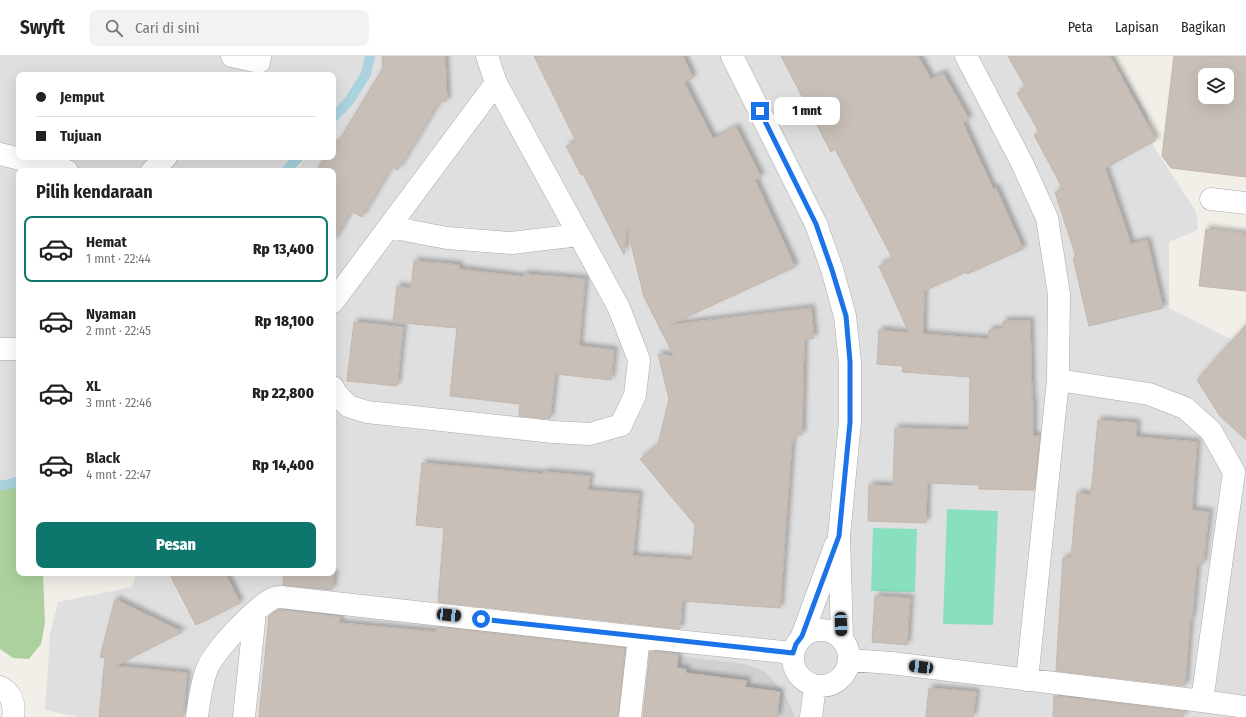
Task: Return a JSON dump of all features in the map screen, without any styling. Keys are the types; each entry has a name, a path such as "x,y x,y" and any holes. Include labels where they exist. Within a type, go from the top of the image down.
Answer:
{"street":[{"path":"232,56 255,64"},
{"path":"336,393 348,406 367,412 553,432 590,434 621,425 635,395 639,360 619,308 496,82 487,56"},
{"path":"732,56 816,224 846,316 850,362 850,422 839,536 842,638"},
{"path":"966,56 1022,163 1047,218 1059,294 1058,380 1027,680"},
{"path":"336,298 496,82"},
{"path":"0,154 16,158"},
{"path":"24,160 55,168"},
{"path":"155,168 163,160"},
{"path":"1211,199 1246,203"},
{"path":"389,227 448,238 511,243 579,235"},
{"path":"0,349 16,349"},
{"path":"1058,380 1149,394 1185,408 1211,431 1234,472 1246,500"},
{"path":"1202,701 1234,472"},
{"path":"197,717 200,694 207,668 228,638 255,612 272,599 281,596 639,637 798,644 814,631 826,630 835,633 842,638 849,652 850,660 842,678 834,683 824,686 815,686 806,682 795,670 793,661 798,644 839,536"},
{"path":"244,717 255,612"},
{"path":"630,717 639,637"},
{"path":"850,660 891,663 1246,707"},
{"path":"811,717 815,686"},
{"path":"0,687 5,689 12,697 14,709 13,717"}],"shaded area":[{"path":"0,56 371,56 339,118 336,121 336,72 16,72 16,160 302,160 294,168 16,168 16,497 0,498"},
{"path":"374,56 1113,56 1147,114 1153,145 1196,212 1198,230 1169,242 1169,308 1246,347 1246,717 78,717 45,710 50,635 58,602 132,587 135,576 336,576 336,168 298,168 304,160 336,160 336,124 340,119"},
{"path":"662,654 745,664 764,671 782,690 793,711 794,717 646,717"}],"green space":[{"path":"0,482 16,486 16,576 43,576 45,623 41,644 29,659 13,658 0,649"},
{"path":"947,509 998,511 993,625 943,624"},
{"path":"873,528 917,529 915,592 871,591"}],"building":[{"path":"382,56 445,56 447,101 439,102 398,170 391,167 362,217 351,211 336,237 336,168 318,168 323,160 336,160 336,144 383,68"},
{"path":"534,56 683,56 693,78 684,82 713,139 736,127 761,177 755,180 795,267 669,325 811,308 814,338 804,340 802,435 795,435 795,439 792,439 780,608 682,601 680,629 438,602 444,528 416,525 422,463 544,474 544,472 590,476 588,490 639,494 633,556 692,560 695,525 640,459 658,445 669,399 658,354 674,356 644,297 627,227 624,255 583,174 581,175 566,146 576,141"},
{"path":"781,56 918,56 931,79 943,73 969,119 963,123 993,189 996,188 1023,249 924,291 923,334 989,339 989,330 1003,329 1003,321 1030,321 1033,436 1040,436 1034,490 979,489 979,485 927,483 926,523 868,521 869,485 893,486 895,428 969,430 970,377 902,372 903,366 877,364 879,330 909,333 879,266 893,259 835,149 831,152"},
{"path":"1008,56 1110,56 1156,140 1105,168 1131,244 1147,240 1163,308 1089,326 1073,258 1076,257 1055,192 1063,189 1034,135 1039,132 1017,93 1026,88"},
{"path":"1174,56 1246,56 1246,177 1171,168 1162,156"},
{"path":"1206,229 1246,234 1246,291 1199,286"},
{"path":"414,261 459,265 459,269 524,277 524,274 585,279 579,346 614,350 611,380 555,374 550,419 519,416 520,404 450,396 457,328 393,322 397,286 411,288"},
{"path":"354,322 403,327 397,386 347,381"},
{"path":"1246,325 1246,440 1220,416 1197,380"},
{"path":"1098,420 1137,423 1136,437 1197,442 1192,510 1209,512 1203,564 1197,564 1192,619 1190,619 1185,686 1056,671 1063,558 1071,558 1077,493 1091,495"},
{"path":"171,576 226,576 240,603 196,625"},
{"path":"284,576 334,576 332,590 283,585"},
{"path":"875,596 910,598 907,645 872,642"},
{"path":"115,599 182,632 115,666 187,673 183,717 99,717 105,658 100,657"},
{"path":"281,610 340,617 339,623 436,632 436,627 625,648 618,717 259,717 269,616"},
{"path":"650,651 678,654 677,668 686,669 686,673 747,681 745,687 780,692 777,717 643,717"},
{"path":"929,688 976,692 973,717 926,717"},
{"path":"1054,696 1184,711 1183,717 1053,717"}],"waterway":[{"path":"336,115 349,101 366,74 370,56"},
{"path":"289,168 296,160"},
{"path":"0,485 16,482"}],"route":[{"path":"481,619 793,653 796,644 802,636 839,536 850,422 850,362 846,316 816,224 760,111"}]}
